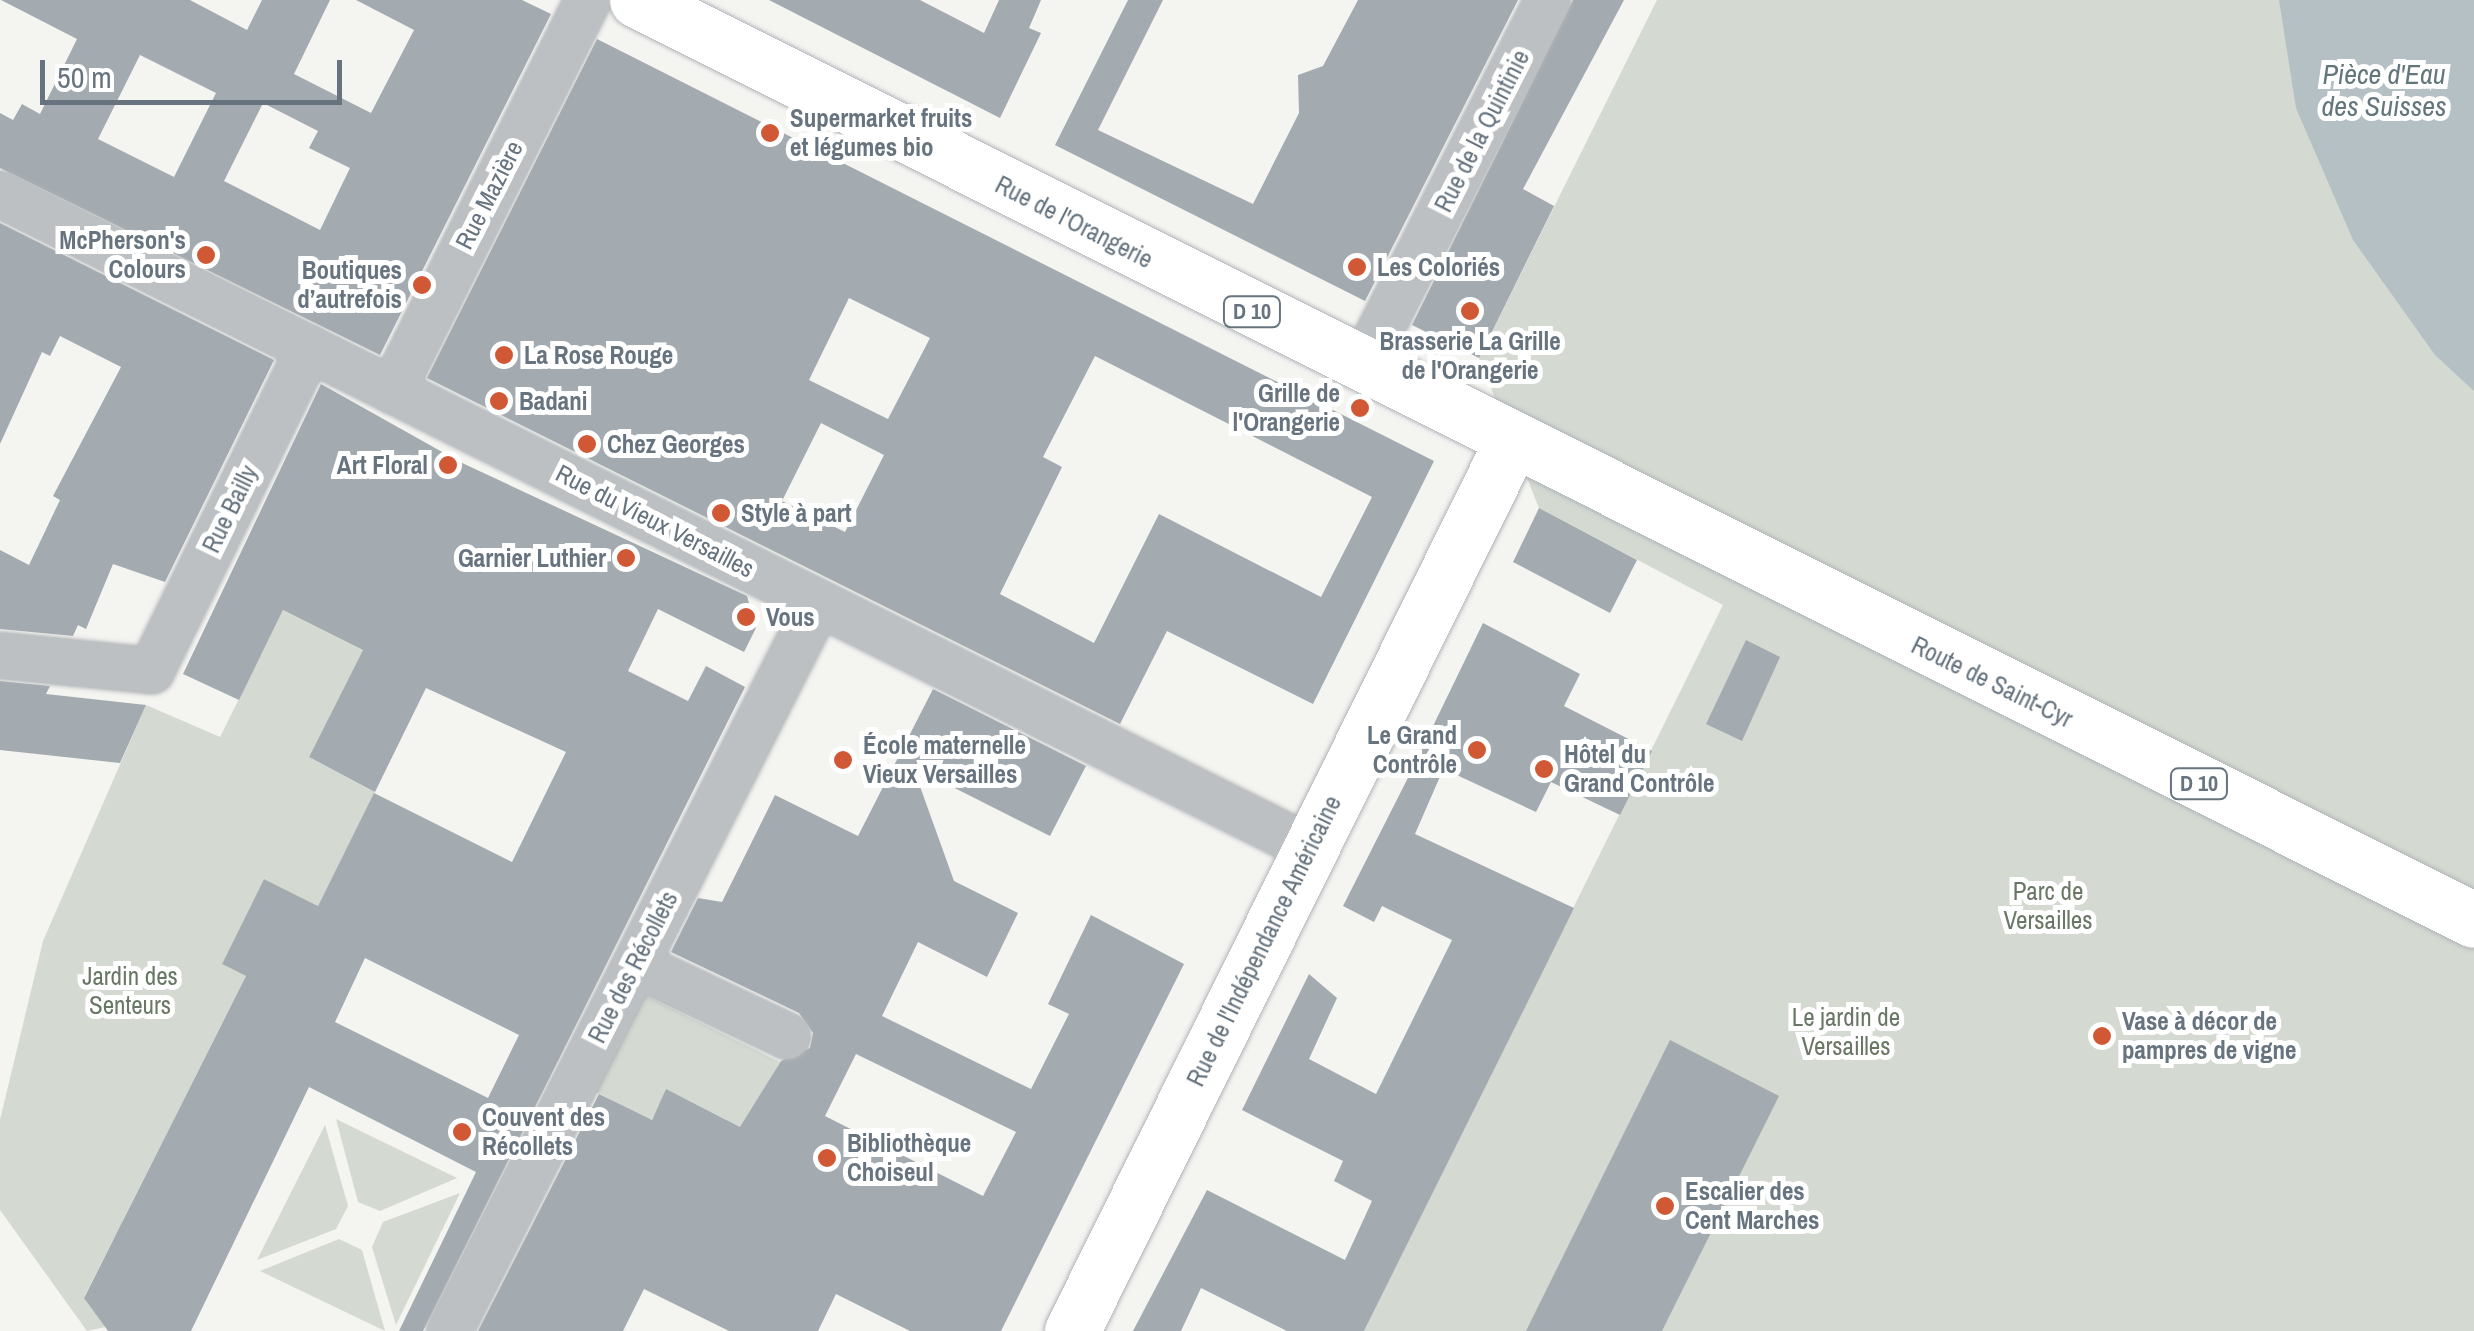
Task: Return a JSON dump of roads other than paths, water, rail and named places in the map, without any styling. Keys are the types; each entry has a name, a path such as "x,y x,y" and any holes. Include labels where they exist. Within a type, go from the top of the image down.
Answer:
{"main road":[{"name":"Rue de l'Orangerie","path":"637,0 1511,443"},
{"name":"Rue de l'Indépendance Américaine","path":"1072,1331 1511,443"},
{"name":"Route de Saint-Cyr","path":"1511,443 2474,920"}],"street":[{"name":"Rue Mazière","path":"392,390 587,0"},
{"name":"Rue de la Quintinie","path":"1362,367 1548,0"},
{"name":"Rue du Vieux Versailles","path":"0,194 1310,848"},
{"name":"Rue Bailly","path":"0,655 151,670 309,348"},
{"name":"Rue des Récollets","path":"449,1331 818,602"},
{"path":"635,964 787,1036"}],"water":[{"name":"Pièce d'Eau des Suisses","path":"2279,0 2474,0 2474,391 2435,355 2353,240 2296,108"}],"place":[{"name":"Supermarket fruits et légumes bio","path":"770,133"},
{"name":"McPherson's Colours","path":"206,255"},
{"name":"Les Coloriés","path":"1357,267"},
{"name":"Boutiques d’autrefois","path":"422,285"},
{"name":"Brasserie La Grille de l'Orangerie","path":"1470,311"},
{"name":"La Rose Rouge","path":"504,355"},
{"name":"Badani","path":"499,401"},
{"name":"Grille de l'Orangerie","path":"1360,408"},
{"name":"Chez Georges","path":"587,444"},
{"name":"Art Floral","path":"448,465"},
{"name":"Style à part","path":"721,513"},
{"name":"Garnier Luthier","path":"626,558"},
{"name":"Vous","path":"746,617"},
{"name":"Le Grand Contrôle","path":"1477,750"},
{"name":"École maternelle Vieux Versailles","path":"843,760"},
{"name":"Hôtel du Grand Contrôle","path":"1544,769"},
{"name":"Vase à décor de pampres de vigne","path":"2102,1036"},
{"name":"Couvent des Récollets","path":"462,1132"},
{"name":"Bibliothèque Choiseul","path":"827,1158"},
{"name":"Escalier des Cent Marches","path":"1665,1206"}],"park label":[{"name":"Parc de Versailles","path":"2048,906"},
{"name":"Jardin des Senteurs","path":"130,992"},
{"name":"Le jardin de Versailles","path":"1846,1032"}]}
